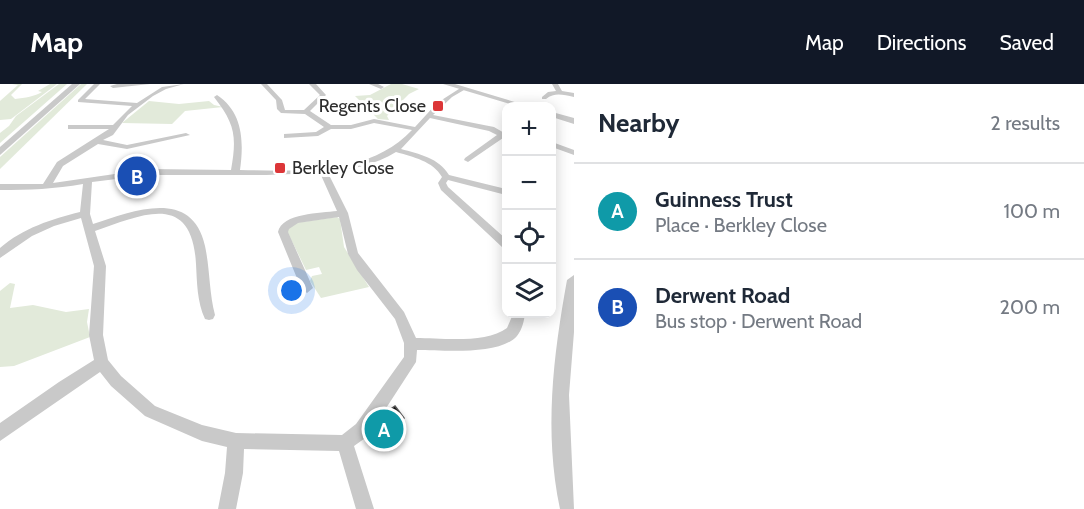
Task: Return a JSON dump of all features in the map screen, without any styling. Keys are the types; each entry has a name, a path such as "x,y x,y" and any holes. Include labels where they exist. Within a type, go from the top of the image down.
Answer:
{"street":[{"path":"0,152 76,84"},
{"path":"97,84 80,101 139,105"},
{"path":"113,87 147,84"},
{"path":"46,187 60,164 99,142 161,86 181,84"},
{"path":"264,84 279,99 280,109 283,112 307,112 329,127"},
{"path":"307,112 307,109 323,95 312,84"},
{"path":"372,84 381,87"},
{"path":"555,84 560,92"},
{"path":"0,187 46,187 149,172 323,171 366,163 397,150 408,141 437,104 458,86 511,102"},
{"path":"544,98 550,93 560,92 574,95"},
{"path":"216,97 236,119 241,135 235,172"},
{"path":"428,116 491,129 502,135"},
{"path":"556,116 574,121"},
{"path":"287,136 318,134 329,127 351,127 374,121 417,129"},
{"path":"71,127 115,127"},
{"path":"99,142 127,147 186,135"},
{"path":"468,160 502,137"},
{"path":"556,146 574,153"},
{"path":"397,150 434,163 444,170 446,177 442,183 444,188 502,240"},
{"path":"88,181 85,214 100,266 96,334 102,363 122,387 150,411 202,433 236,441 345,443 362,430 411,358 412,344 404,325 385,294 351,251 343,213 323,171"},
{"path":"446,177 502,188"},
{"path":"90,229 156,211 170,211 186,216 200,246 201,283 209,315"},
{"path":"307,288 283,232 284,226 295,220 343,213"},
{"path":"2,249 39,228 85,214"},
{"path":"571,509 564,485 568,452 560,394 574,280"},
{"path":"412,344 494,342 511,333 518,318"},
{"path":"0,433 102,363"},
{"path":"226,509 234,473 236,441"},
{"path":"345,443 365,509"}],"green space":[{"path":"12,84 22,84 11,95 15,99 36,95 42,92 38,91 50,84 57,84 11,119 0,120 0,101 18,85"},
{"path":"59,84 67,84 0,143 0,133 16,116"},
{"path":"81,84 87,84 0,169 0,157"},
{"path":"391,84 402,84 419,89 409,94 387,116 389,120 378,119 355,96 370,95"},
{"path":"149,101 179,104 209,101 223,107 185,111 172,124 122,123"},
{"path":"337,217 340,219 344,247 369,287 321,298 310,281 312,276 322,274 319,267 306,270 287,231 288,227 295,223"},
{"path":"10,283 15,284 10,308 33,305 66,312 89,309 87,322 90,337 14,366 0,367 0,291"}],"building":[{"path":"395,406 404,418 396,423 388,411"}],"place":[{"name":"Regents Close","path":"438,106"},
{"name":"Berkley Close","path":"280,168"},
{"name":"Derwent Road","path":"137,176"},
{"name":"Guinness Trust","path":"384,429"}]}
